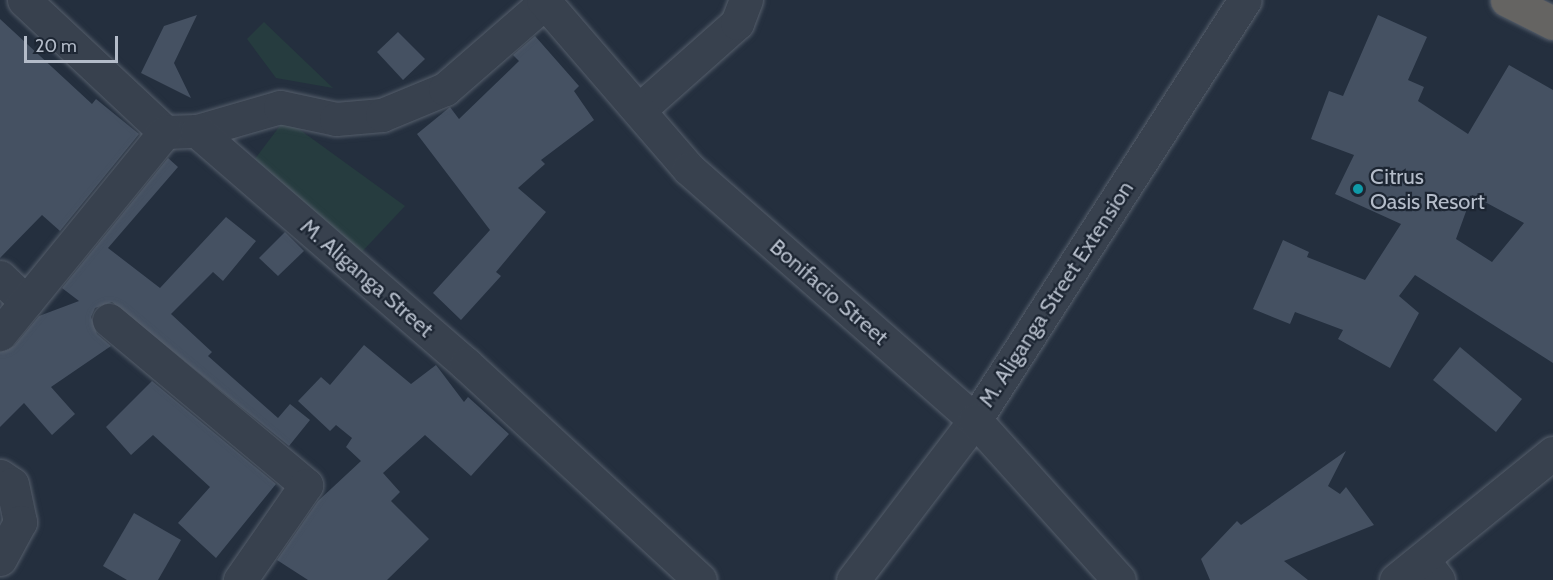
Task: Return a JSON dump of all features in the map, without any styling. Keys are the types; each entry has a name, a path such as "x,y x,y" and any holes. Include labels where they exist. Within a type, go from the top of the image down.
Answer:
{"highway":[{"path":"1507,0 1553,23"}],"street":[{"name":"M. Aliganga Street","path":"24,0 465,364 700,580"},
{"path":"639,110 737,23 746,0"},
{"name":"M. Aliganga Street Extension","path":"853,580 975,420 1245,0"},
{"path":"0,334 26,302 181,131 280,107 336,119 382,115 445,89 544,1"},
{"name":"Bonifacio Street","path":"544,1 689,169 975,420 1119,580"},
{"path":"0,277 26,302"},
{"path":"109,320 306,485 240,580"},
{"path":"1396,580 1430,570 1553,453"},
{"path":"0,476 12,484 20,522 0,558"}],"green space":[{"path":"264,22 333,88 276,78 247,39"},
{"path":"285,119 405,206 358,256 252,163"}],"building":[{"path":"197,15 174,63 191,98 141,73 164,26"},
{"path":"1378,15 1427,37 1408,80 1424,87 1418,101 1468,134 1509,65 1553,90 1553,363 1415,275 1399,296 1419,313 1390,368 1338,339 1343,330 1295,312 1290,324 1253,309 1283,240 1309,252 1307,257 1365,280 1401,224 1335,194 1354,155 1311,139 1329,91 1343,96","holes":["1472,195 1524,223 1492,262 1456,239"]},
{"path":"0,19 92,104 96,99 139,134 60,231 42,215 0,258"},
{"path":"398,32 425,59 403,80 377,52"},
{"path":"535,36 579,86 574,91 594,120 541,160 545,164 518,188 546,212 496,272 501,276 461,320 433,293 490,230 417,134 450,107 459,119 519,61 513,55"},
{"path":"168,158 178,167 108,248 160,288 226,217 256,241 223,281 213,272 171,314 212,352 208,356 278,418 290,404 310,420 289,446 112,302 95,308 91,317 97,334 111,346 51,387 75,414 52,435 24,403 0,427 0,352 14,346 39,316 79,301 62,288"},
{"path":"285,232 304,251 278,276 259,258"},
{"path":"364,345 411,384 436,365 464,402 468,397 509,434 471,476 425,435 383,473 400,492 391,501 429,539 387,580 308,580 277,560 318,501 361,461 346,447 352,438 336,425 330,431 298,401 321,377 330,385"},
{"path":"1460,347 1522,399 1496,432 1433,380"},
{"path":"152,381 276,484 216,558 178,523 210,487 153,435 131,455 106,427"},
{"path":"1346,451 1328,486 1340,494 1346,487 1374,525 1284,561 1308,580 1210,580 1201,559 1237,521 1241,525"},
{"path":"134,513 181,540 158,580 127,580 103,566"}],"place":[{"name":"Citrus Oasis Resort","path":"1358,189"}]}
